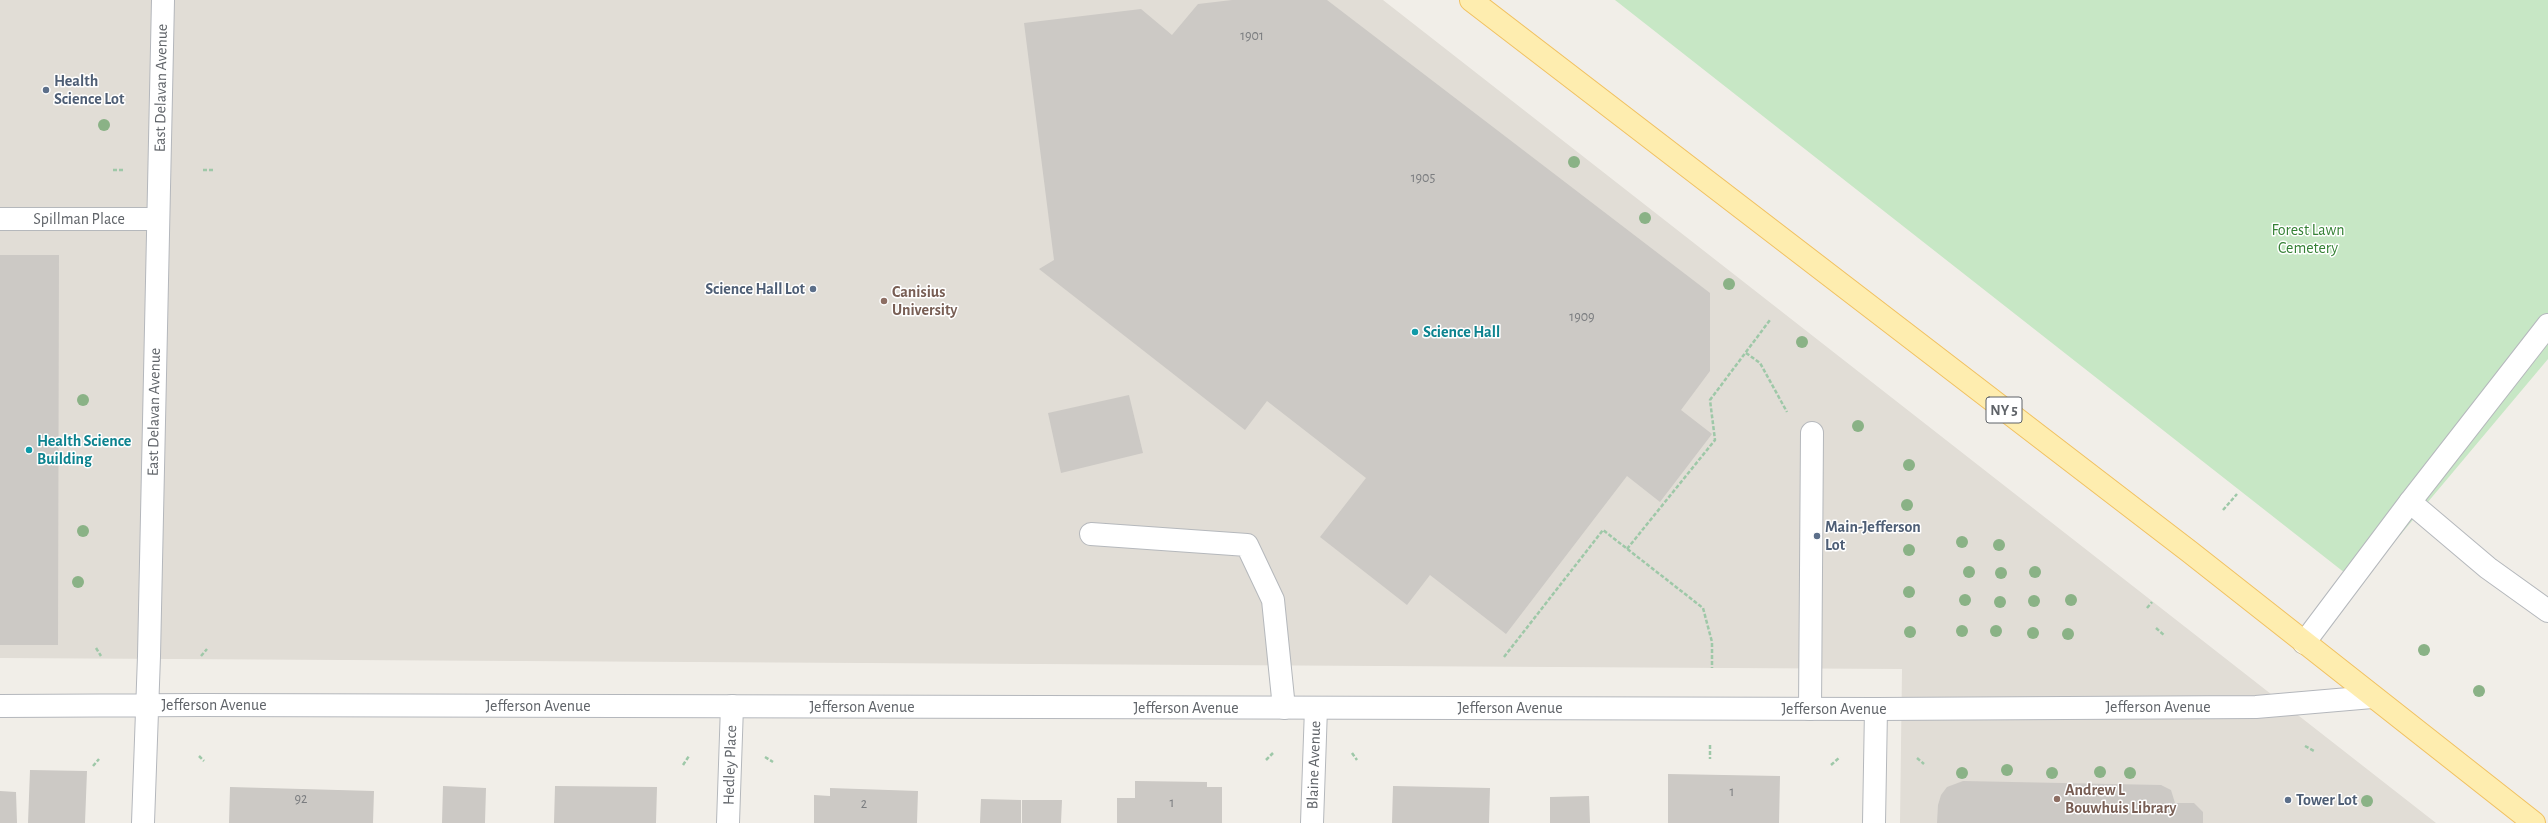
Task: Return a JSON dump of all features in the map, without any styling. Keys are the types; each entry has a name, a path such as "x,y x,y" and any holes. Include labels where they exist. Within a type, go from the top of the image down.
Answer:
{"main road":[{"name":"NY 5","path":"1471,0 2304,643 2534,823"}],"street":[{"name":"East Delavan Avenue","path":"143,823 163,0"},
{"name":"Spillman Place","path":"0,219 158,219"},
{"path":"2304,643 2410,502 2548,325"},
{"path":"1810,709 1812,433"},
{"path":"2410,502 2488,568 2548,612"},
{"path":"1091,534 1247,545 1273,600 1284,708"},
{"name":"Jefferson Avenue","path":"0,706 146,705 1876,709 2256,707 2372,697"},
{"name":"Hedley Place","path":"728,823 732,706"},
{"name":"Blaine Avenue","path":"1312,823 1316,708"},
{"path":"1874,823 1876,709"}],"path":[{"path":"113,170 125,170"},
{"path":"203,170 215,170"},
{"path":"1627,549 1715,440 1710,400 1770,320"},
{"path":"1746,353 1760,363 1786,412"},
{"path":"2223,510 2237,494"},
{"path":"1504,657 1603,530 1703,608 1712,642 1712,668"},
{"path":"2147,608 2152,602"},
{"path":"2156,628 2165,636"},
{"path":"96,648 102,656"},
{"path":"201,656 207,649"},
{"path":"1710,745 1710,759"},
{"path":"2305,746 2314,751"},
{"path":"1266,760 1273,753"},
{"path":"1352,753 1357,760"},
{"path":"199,756 204,761"},
{"path":"683,765 689,756"},
{"path":"765,756 773,762"},
{"path":"1831,765 1841,756"},
{"path":"1916,758 1924,764"},
{"path":"93,766 99,759"}],"shaded area":[{"name":"Canisius University","path":"0,0 1383,0 2436,823 1900,823 1902,669 0,658"}],"green space":[{"name":"Forest Lawn Cemetery","path":"1615,0 2548,0 2548,359 2359,584"}],"building":[{"name":"Science Hall","path":"1232,0 1327,0 1710,293 1710,371 1681,410 1712,434 1660,502 1627,476 1506,634 1430,575 1407,605 1320,537 1366,478 1267,401 1245,430 1039,269 1054,260 1024,23 1141,9 1172,35 1198,4"},
{"name":"Health Science Building","path":"0,255 59,255 58,645 0,645"},
{"path":"1129,395 1143,453 1061,473 1048,413"},
{"path":"30,770 87,771 85,823 28,823"},
{"path":"1668,774 1780,776 1779,823 1668,823"},
{"path":"1135,781 1207,782 1207,787 1222,787 1222,823 1117,823 1117,798 1135,798"},
{"name":"Andrew L Bouwhuis Library","path":"1963,781 2161,785 2171,790 2175,803 2194,803 2203,812 2203,823 1937,823 1938,805 1941,795 1947,787"},
{"path":"443,786 486,788 485,823 442,823"},
{"path":"555,786 657,787 656,823 554,823"},
{"path":"1393,786 1490,788 1489,823 1392,823"},
{"path":"230,787 374,791 373,823 229,823"},
{"path":"830,788 918,791 917,823 814,823 814,795 830,796"},
{"path":"0,791 16,792 17,823 0,823"},
{"path":"1589,796 1590,823 1550,823 1550,797"},
{"path":"981,799 1021,800 1021,823 980,823"},
{"path":"1022,800 1062,800 1061,823 1022,823"}],"place":[{"name":"Health Science Lot","path":"46,90"},
{"name":"Science Hall Lot","path":"813,289"},
{"name":"Canisius University","path":"884,301"},
{"name":"Science Hall","path":"1415,332"},
{"name":"Health Science Building","path":"29,450"},
{"name":"Main-Jefferson Lot","path":"1817,536"},
{"name":"Andrew L Bouwhuis Library","path":"2057,799"},
{"name":"Tower Lot","path":"2288,800"}]}
